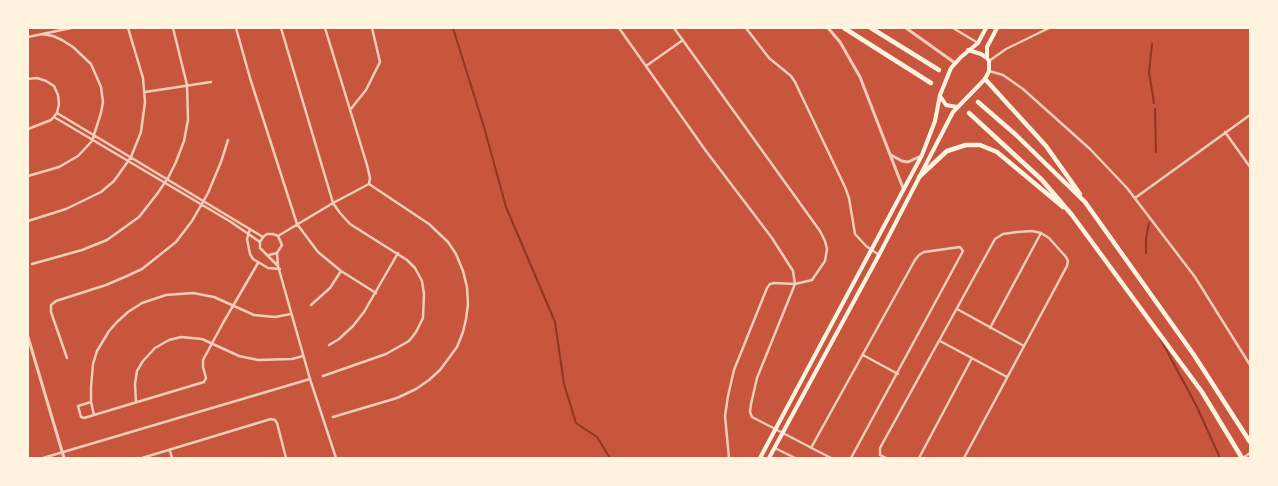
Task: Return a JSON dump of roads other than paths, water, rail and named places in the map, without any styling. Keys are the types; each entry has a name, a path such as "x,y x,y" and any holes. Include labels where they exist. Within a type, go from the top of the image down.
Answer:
{"highway":[{"path":"844,28 931,83"},
{"path":"872,28 939,70"},
{"path":"985,79 1046,146 1194,355 1249,439"},
{"path":"978,102 1016,134 1085,202"},
{"path":"969,113 1042,180 1072,215 1202,392 1242,458"},
{"path":"919,177 947,151 966,144 980,146 997,152 1072,215"}],"main road":[{"path":"760,458 922,155 935,122 940,95 951,68 955,62 978,43 986,28"},
{"path":"769,458 879,255 953,112 985,79 989,71 988,44 997,28"},
{"path":"968,50 981,54 988,60"},
{"path":"940,95 946,105 958,108"}],"street":[{"path":"28,37 71,28"},
{"path":"28,221 66,209 101,192 114,182 131,157 141,132 144,118 144,92 128,28"},
{"path":"32,264 82,250 107,240 139,217 168,178 184,141 188,120 188,85 173,28"},
{"path":"236,28 297,224 318,252 341,271 376,293"},
{"path":"281,28 333,203 350,224 398,253 415,268 422,281 424,294 425,308 423,318 416,332 408,341 386,354 323,376"},
{"path":"325,28 367,165 370,178 369,184"},
{"path":"350,110 366,90 380,62 372,28"},
{"path":"619,28 793,271 796,284 757,378 751,404 750,412 752,417 831,458"},
{"path":"674,28 823,236 827,249 827,255 822,268 812,280 796,284 774,283 767,288 734,370 728,396 726,416 728,458"},
{"path":"746,28 769,58 791,76 795,82 846,187 855,234 871,250 879,255"},
{"path":"828,28 840,42 860,77 903,188"},
{"path":"906,28 955,62"},
{"path":"953,28 978,43"},
{"path":"988,60 1049,28"},
{"path":"28,176 66,164 78,156 92,141 101,114 101,87 91,64 73,47 62,40 42,34"},
{"path":"646,66 683,40"},
{"path":"989,71 1003,75 1023,89 1095,155 1135,198 1195,277 1250,365"},
{"path":"28,79 46,80 54,86 59,104 54,117 42,125 28,129"},
{"path":"144,92 211,82"},
{"path":"57,113 168,178 263,237"},
{"path":"1135,198 1250,115"},
{"path":"54,117 260,242"},
{"path":"1225,132 1250,167"},
{"path":"67,358 51,312 51,305 56,301 106,285 142,269 176,242 204,200 213,182 228,140"},
{"path":"890,155 908,162 922,155"},
{"path":"278,236 369,184"},
{"path":"333,417 397,398 429,380 440,370 457,347 466,319 468,304 467,287 456,254 448,242 429,224 369,184"},
{"path":"250,229 247,239 250,254 258,263 268,268 279,267"},
{"path":"886,458 880,455 880,448 995,239 998,236 1032,230 1042,232 1068,261 964,458"},
{"path":"990,328 1042,232"},
{"path":"279,267 260,248 260,242 267,234 278,236 282,245 277,253 279,267 303,356 336,458"},
{"path":"811,448 919,255 924,252 960,247 964,251 851,458"},
{"path":"269,255 277,253"},
{"path":"329,345 339,339 353,326 376,293 398,253"},
{"path":"91,402 80,405 78,408 81,417 204,382 206,378 203,363 211,344 258,263"},
{"path":"311,305 330,288 341,271"},
{"path":"94,414 91,402 92,373 97,351 117,322 136,306 158,297 184,293 214,297 254,315 275,316 292,314"},
{"path":"957,309 1024,346"},
{"path":"28,337 64,458"},
{"path":"136,402 135,384 143,361 155,348 169,340 181,337 202,339 240,356 258,360 287,359 303,356"},
{"path":"940,341 1007,377"},
{"path":"863,355 898,374"},
{"path":"918,458 972,358"},
{"path":"43,458 310,379"},
{"path":"142,458 273,420 277,423 286,458"},
{"path":"775,448 796,458"},
{"path":"170,451 172,458"},
{"path":"1242,458 1250,453"}],"waterway":[{"path":"453,28 484,127 506,207 555,322 564,384 576,423 597,437 610,458"},
{"path":"1152,44 1149,72 1154,103"},
{"path":"1155,109 1156,152"},
{"path":"1146,253 1149,223"},
{"path":"1160,338 1197,407 1220,458"}]}
